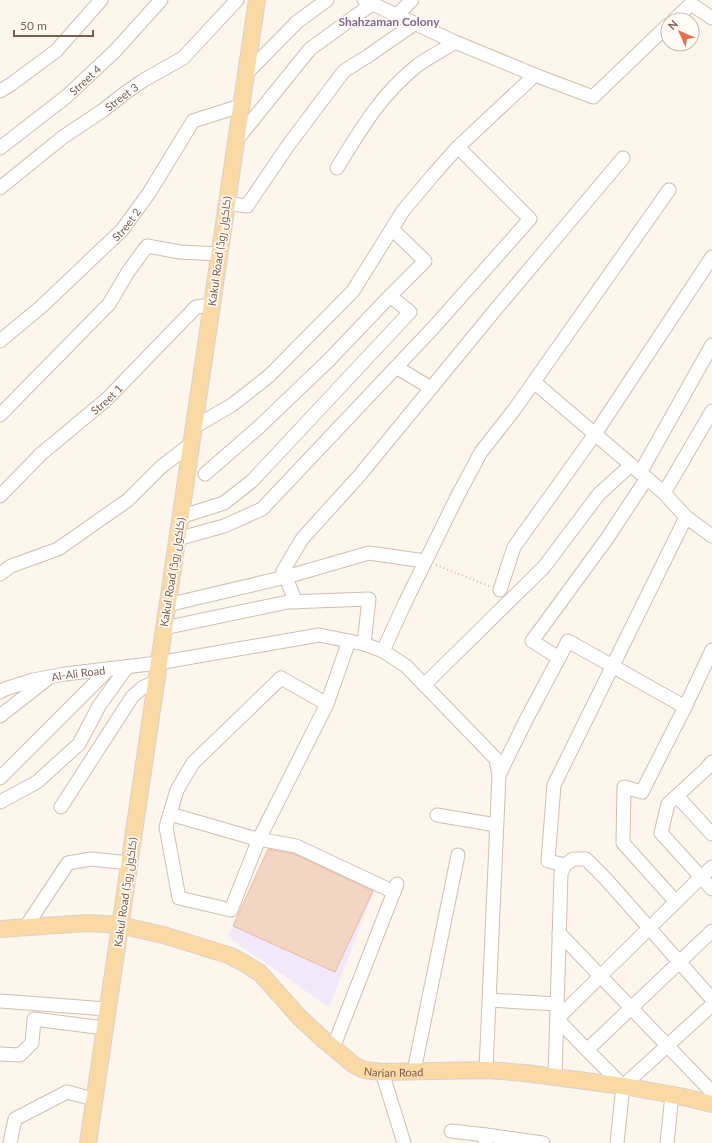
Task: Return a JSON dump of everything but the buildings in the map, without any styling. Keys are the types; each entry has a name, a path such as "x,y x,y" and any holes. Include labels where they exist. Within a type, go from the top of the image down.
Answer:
{"main road":[{"name":"Kakul Road (کاکول روڈ)","path":"88,1143 93,1099 257,0"},
{"name":"Narian Road","path":"0,929 88,923 120,925 168,936 230,956 244,962 260,973 300,1018 333,1048 354,1065 364,1070 382,1072 486,1070 525,1073 623,1086 672,1095 710,1098"}],"street":[{"path":"0,91 10,86 56,51 101,0"},
{"name":"Street 4","path":"0,148 67,96 115,51 161,0"},
{"name":"Street 3","path":"0,188 64,137 144,80 183,58 237,0"},
{"path":"245,75 297,22 327,0"},
{"path":"396,16 412,0"},
{"path":"236,142 310,49 368,2 455,42 593,97 660,34"},
{"path":"682,12 691,4 712,18"},
{"path":"226,203 246,206 287,147 344,71 414,24"},
{"path":"337,168 367,119 382,99 419,64 455,42"},
{"path":"194,427 232,405 269,376 353,290 403,211 458,147 535,75"},
{"name":"Street 2","path":"0,341 42,306 122,230 149,193 193,121 240,106"},
{"path":"176,539 224,526 262,509 396,367 530,219 458,147"},
{"path":"296,602 283,571 302,539 359,476 624,158"},
{"path":"383,651 457,496 481,452 514,410 669,190"},
{"path":"205,474 259,428 329,360 425,261 392,229"},
{"path":"0,415 109,304 128,272 147,246 180,252 219,254"},
{"path":"500,590 514,547 595,434 712,257"},
{"path":"180,517 224,503 252,481 410,312 390,296"},
{"name":"Street 1","path":"0,496 41,454 107,399 196,307 211,305"},
{"path":"559,658 532,641 606,540 640,472 712,345"},
{"path":"396,367 431,388"},
{"path":"534,382 664,493 686,517 712,536"},
{"path":"664,493 712,411"},
{"path":"0,574 11,566 58,549 70,541 128,500 161,467 191,444"},
{"path":"424,685 544,567 599,494 640,472"},
{"path":"565,865 548,862 554,785 686,517"},
{"path":"167,606 286,578 369,553 425,561"},
{"path":"164,628 288,602 369,599 364,644"},
{"name":"Al-Ali Road","path":"0,692 33,680 48,677 158,663 319,635 364,644 383,651 406,666 496,759 499,775"},
{"path":"327,704 281,678 193,762 177,790 166,827 179,898 231,910 259,839 327,704 349,641"},
{"path":"486,1070 499,775 568,641 686,707"},
{"path":"676,902 623,843 624,787 642,792 686,707 712,650"},
{"path":"0,802 37,782 79,744 99,706 128,667"},
{"path":"0,778 109,669"},
{"path":"0,716 48,677"},
{"path":"61,807 132,697 142,688 155,682"},
{"path":"710,769 668,804 661,833 712,889"},
{"path":"677,796 712,834"},
{"path":"170,814 259,839 296,846 396,888 333,1048"},
{"path":"437,815 496,825"},
{"path":"414,1071 458,854"},
{"path":"25,928 68,863 91,859 129,863"},
{"path":"555,1078 561,873 565,865 573,859 586,859 606,878 712,999"},
{"path":"557,1019 712,867"},
{"path":"587,1050 712,931"},
{"path":"559,933 630,1008 668,1045 710,1098"},
{"path":"489,1000 557,1004"},
{"path":"0,1001 107,1009"},
{"path":"617,1143 623,1086 712,1005"},
{"path":"0,1054 20,1055 32,1043 34,1019 104,1028"},
{"path":"557,1019 623,1086"},
{"path":"382,1072 404,1143"},
{"path":"10,1143 15,1118 67,1092 93,1099"},
{"path":"667,1143 672,1095"},
{"path":"451,1131 485,1139 543,1143"}],"path":[{"path":"425,561 500,590"}],"shaded area":[{"path":"279,834 378,881 329,1007 228,937"}],"district":[{"name":"Shahzaman Colony","path":"389,21"}]}
